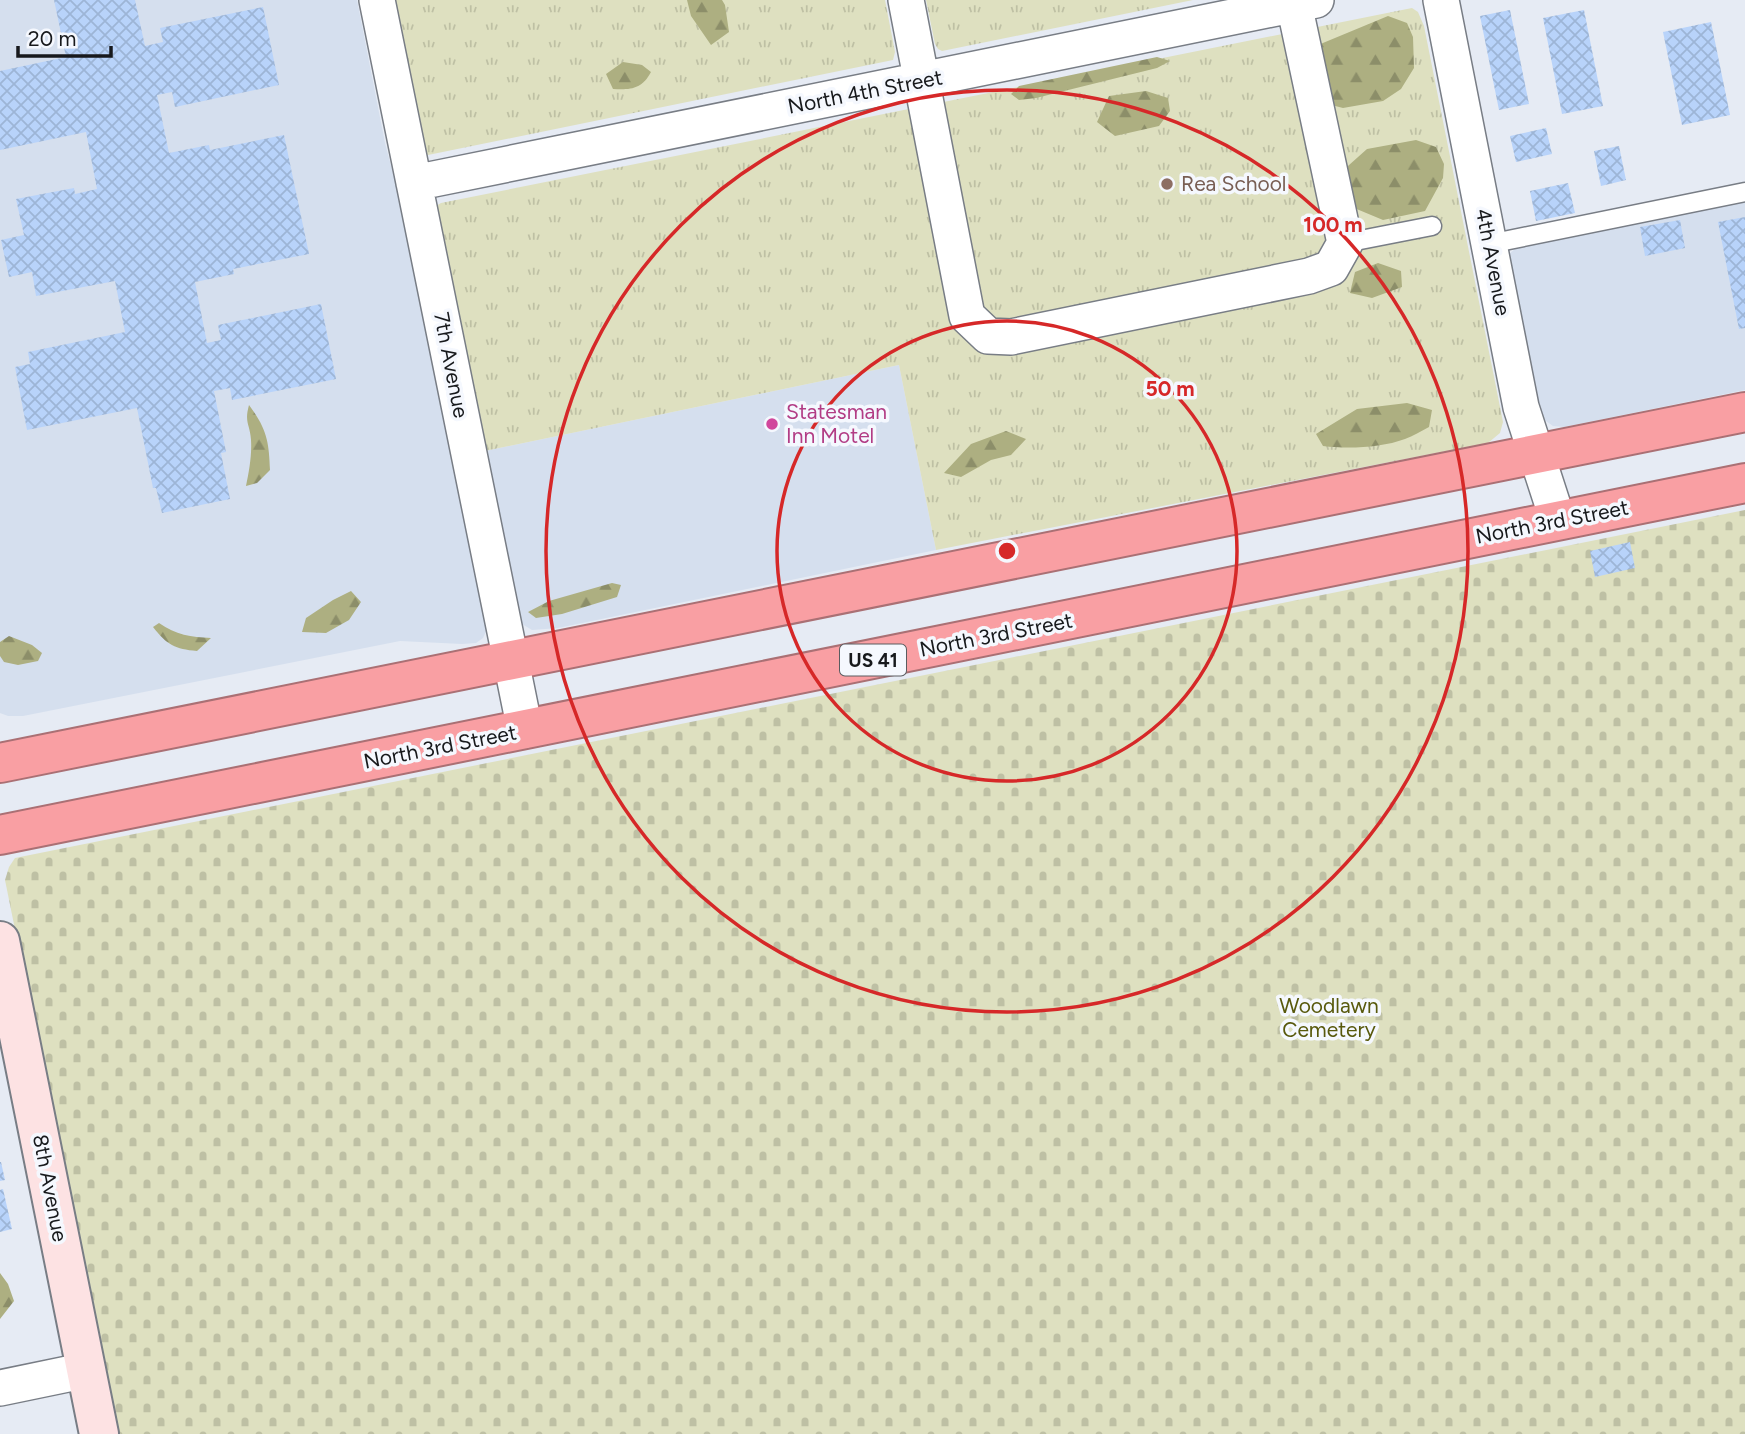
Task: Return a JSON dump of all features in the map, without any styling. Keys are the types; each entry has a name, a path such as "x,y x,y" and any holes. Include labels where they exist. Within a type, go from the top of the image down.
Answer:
{"highway":[{"path":"0,763 1745,412"},
{"name":"North 3rd Street","path":"0,835 1745,484"}],"street":[{"name":"7th Avenue","path":"377,0 525,730"},
{"path":"906,0 967,316 988,336 1011,337 1309,276 1331,268 1345,243 1305,2"},
{"name":"4th Avenue","path":"1441,0 1521,407 1558,521"},
{"name":"North 4th Street","path":"414,183 1305,2"},
{"name":"8th Avenue","path":"0,942 99,1434"},
{"path":"0,1388 86,1370"}],"lane":[{"path":"1489,244 1745,192"},
{"path":"1345,243 1432,226"}],"shaded area":[{"path":"0,0 357,0 385,143 414,253 489,625 483,638 476,643 462,644 400,641 23,716 0,713"},
{"path":"1745,200 1745,390 1564,427 1553,426 1546,421 1541,415 1538,403 1509,254 1515,249"},
{"path":"899,365 936,550 558,628 532,630 522,624 511,603 480,452"}],"green space":[{"path":"391,0 885,0 895,52 893,60 428,155 423,153"},
{"path":"687,0 722,0 729,32 711,45 691,16"},
{"path":"926,0 1193,0 942,51 935,44"},
{"path":"1412,8 1418,12 1424,26 1503,422 1500,433 1488,443 936,550 899,365 480,452 436,206 441,203"},
{"path":"1388,16 1407,23 1413,37 1414,68 1401,89 1383,101 1343,108 1308,99 1306,50"},
{"path":"1157,57 1170,61 1157,68 1036,98 1019,100 1011,94 1019,86"},
{"path":"623,62 642,65 651,72 644,82 635,87 613,89 606,74"},
{"path":"1146,91 1168,98 1170,111 1159,126 1115,136 1097,122 1109,96"},
{"path":"1416,140 1436,147 1444,164 1443,178 1425,211 1383,220 1347,205 1330,182 1367,149"},
{"path":"1378,263 1401,271 1402,287 1372,298 1350,293 1355,272"},
{"path":"1407,403 1432,410 1429,427 1405,439 1375,446 1332,447 1323,446 1316,434 1357,409"},
{"path":"249,405 266,436 270,470 257,483 246,486 251,452 247,420"},
{"path":"1006,431 1026,439 1011,455 991,460 961,477 944,473 971,444"},
{"name":"Woodlawn Cemetery","path":"1745,510 1745,1434 117,1434 5,880 15,858"},
{"path":"612,583 621,585 617,597 562,614 536,618 528,612 549,601"},
{"path":"351,591 361,602 349,620 326,633 302,632 306,618"},
{"path":"159,623 184,635 211,638 197,651 183,649 167,642 158,633 153,627"},
{"path":"9,636 32,645 42,653 38,661 18,665 4,662 0,656 0,642"},
{"path":"0,1273 8,1284 14,1301 0,1319"}],"building":[{"path":"54,0 135,0 145,46 163,42 160,28 263,7 279,85 175,107 172,92 157,95 169,153 209,145 210,150 284,135 309,254 233,269 234,274 195,282 207,343 221,340 218,325 321,304 336,379 232,400 230,388 214,391 226,452 221,453 230,499 162,513 156,488 153,488 137,408 27,430 15,367 30,364 28,352 125,332 115,281 36,296 32,272 9,277 1,240 24,235 16,199 74,188 75,194 97,189 86,132 0,150 0,71 66,57"},
{"path":"1510,10 1529,104 1499,110 1480,16"},
{"path":"1584,10 1603,106 1562,114 1543,18"},
{"path":"1711,22 1730,115 1682,125 1663,32"},
{"path":"1546,128 1552,154 1516,162 1510,136"},
{"path":"1619,146 1626,180 1601,186 1594,151"},
{"path":"1568,183 1575,213 1536,221 1530,191"},
{"path":"1745,217 1745,328 1739,329 1718,222"},
{"path":"1680,220 1685,248 1645,256 1640,227"},
{"path":"1630,542 1635,568 1595,577 1590,551"},
{"path":"0,1162 5,1180 0,1181"},
{"path":"3,1189 12,1229 0,1232 0,1190"}],"place":[{"name":"Rea School","path":"1167,184"},
{"name":"Statesman Inn Motel","path":"772,424"}]}
